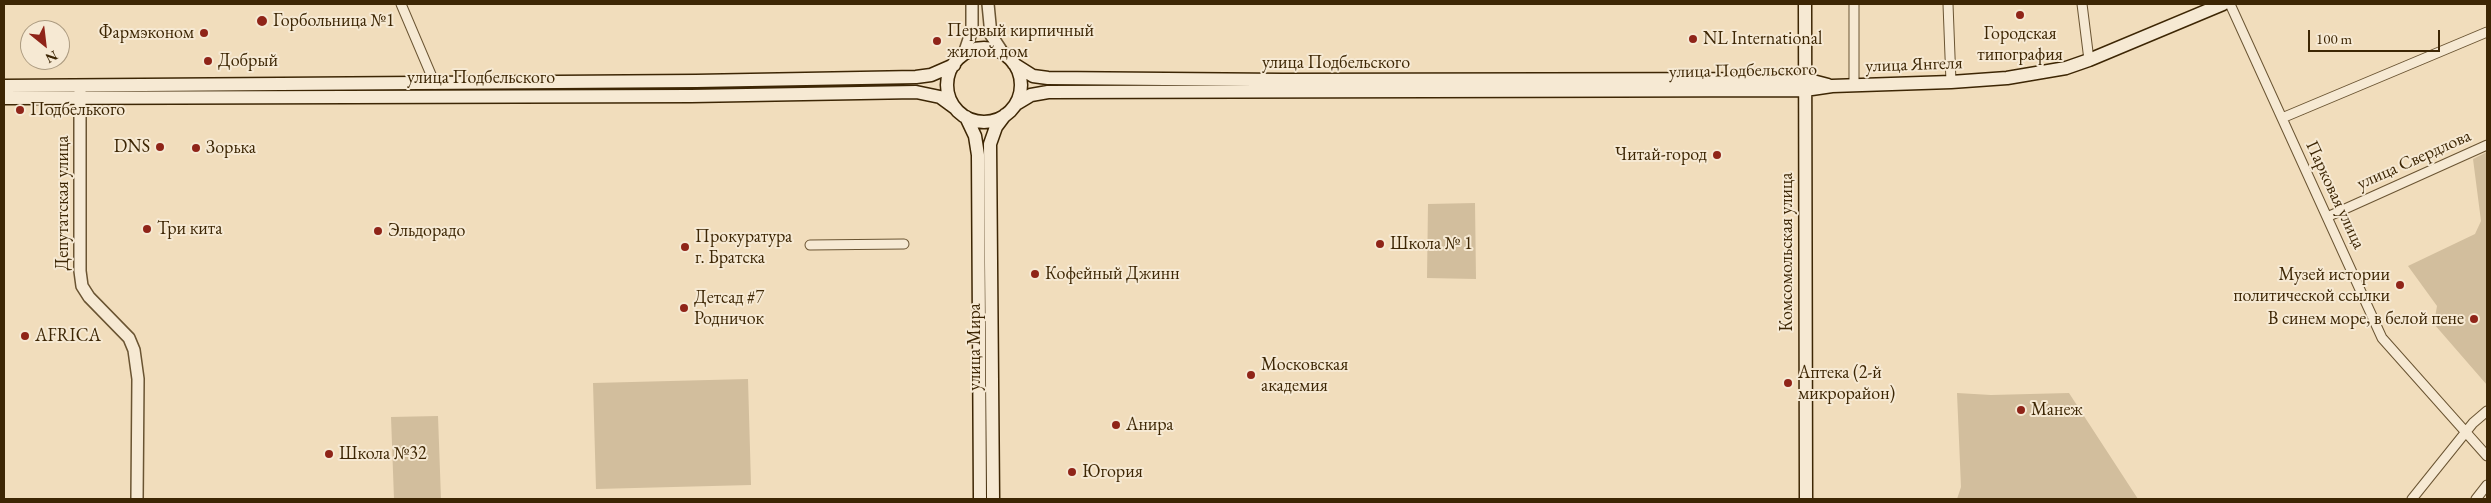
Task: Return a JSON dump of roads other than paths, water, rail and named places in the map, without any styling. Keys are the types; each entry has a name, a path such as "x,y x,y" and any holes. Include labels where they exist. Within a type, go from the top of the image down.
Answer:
{"main road":[{"name":"Комсомольская улица","path":"1805,4 1806,499"},
{"name":"улица Янгеля","path":"1832,86 1951,82 2037,74 2089,60 2223,4"},
{"path":"985,195 990,144 996,128 1016,104 1021,88 1020,80 1014,64 1002,53 987,48 964,54 954,65 947,86 955,108 966,117 982,122 998,119 1005,115"},
{"name":"улица Подбельского","path":"1014,64 1033,76 1059,78 1805,84 1832,86"},
{"name":"улица Подбельского","path":"4,86 80,91 519,90 916,77 931,75 954,65"},
{"name":"улица Подбельского","path":"4,98 80,91 435,84 519,90 691,96 916,92 940,97 955,108"},
{"name":"улица Подбельского","path":"1016,104 1031,95 1048,92 1655,84"},
{"path":"966,117 978,145 985,195"},
{"name":"улица Мира","path":"980,499 985,195"},
{"name":"улица Мира","path":"985,195 993,499"}],"street":[{"path":"401,4 435,84"},
{"path":"964,54 972,30 972,4"},
{"path":"988,4 991,35 1002,53"},
{"path":"1854,4 1854,85"},
{"path":"1948,4 1951,82"},
{"path":"2082,4 2089,60"},
{"name":"Парковая улица","path":"2230,4 2382,338 2465,434 2487,456"},
{"path":"2282,118 2487,32"},
{"name":"Депутатская улица","path":"80,91 82,286 88,297 129,338 134,350 138,379 137,499"},
{"name":"улица Свердлова","path":"2327,217 2487,145"},
{"path":"810,245 904,244"},
{"path":"2412,499 2473,423 2487,411"},
{"path":"2476,499 2487,485"}],"place":[{"name":"Городская типография","path":"2020,15"},
{"name":"Горбольница №1","path":"262,21"},
{"name":"Фармэконом","path":"204,33"},
{"name":"NL International","path":"1693,39"},
{"name":"Первый кирпичный жилой дом","path":"937,41"},
{"name":"Добрый","path":"208,61"},
{"name":"Подбелького","path":"20,110"},
{"name":"DNS","path":"160,147"},
{"name":"Зорька","path":"196,148"},
{"name":"Читай-город","path":"1717,155"},
{"name":"Три кита","path":"147,229"},
{"name":"Эльдорадо","path":"378,231"},
{"name":"Школа № 1","path":"1380,244"},
{"name":"Прокуратура г. Братска","path":"685,247"},
{"name":"Кофейный Джинн","path":"1035,274"},
{"name":"Музей истории политической ссылки","path":"2400,285"},
{"name":"Детсад #7 Родничок","path":"684,308"},
{"name":"В синем море, в белой пене","path":"2474,319"},
{"name":"AFRICA","path":"25,336"},
{"name":"Московская академия","path":"1251,375"},
{"name":"Аптека (2-й микрорайон)","path":"1788,383"},
{"name":"Манеж","path":"2021,410"},
{"name":"Анира","path":"1116,425"},
{"name":"Школа №32","path":"329,454"},
{"name":"Югория","path":"1072,472"}]}
